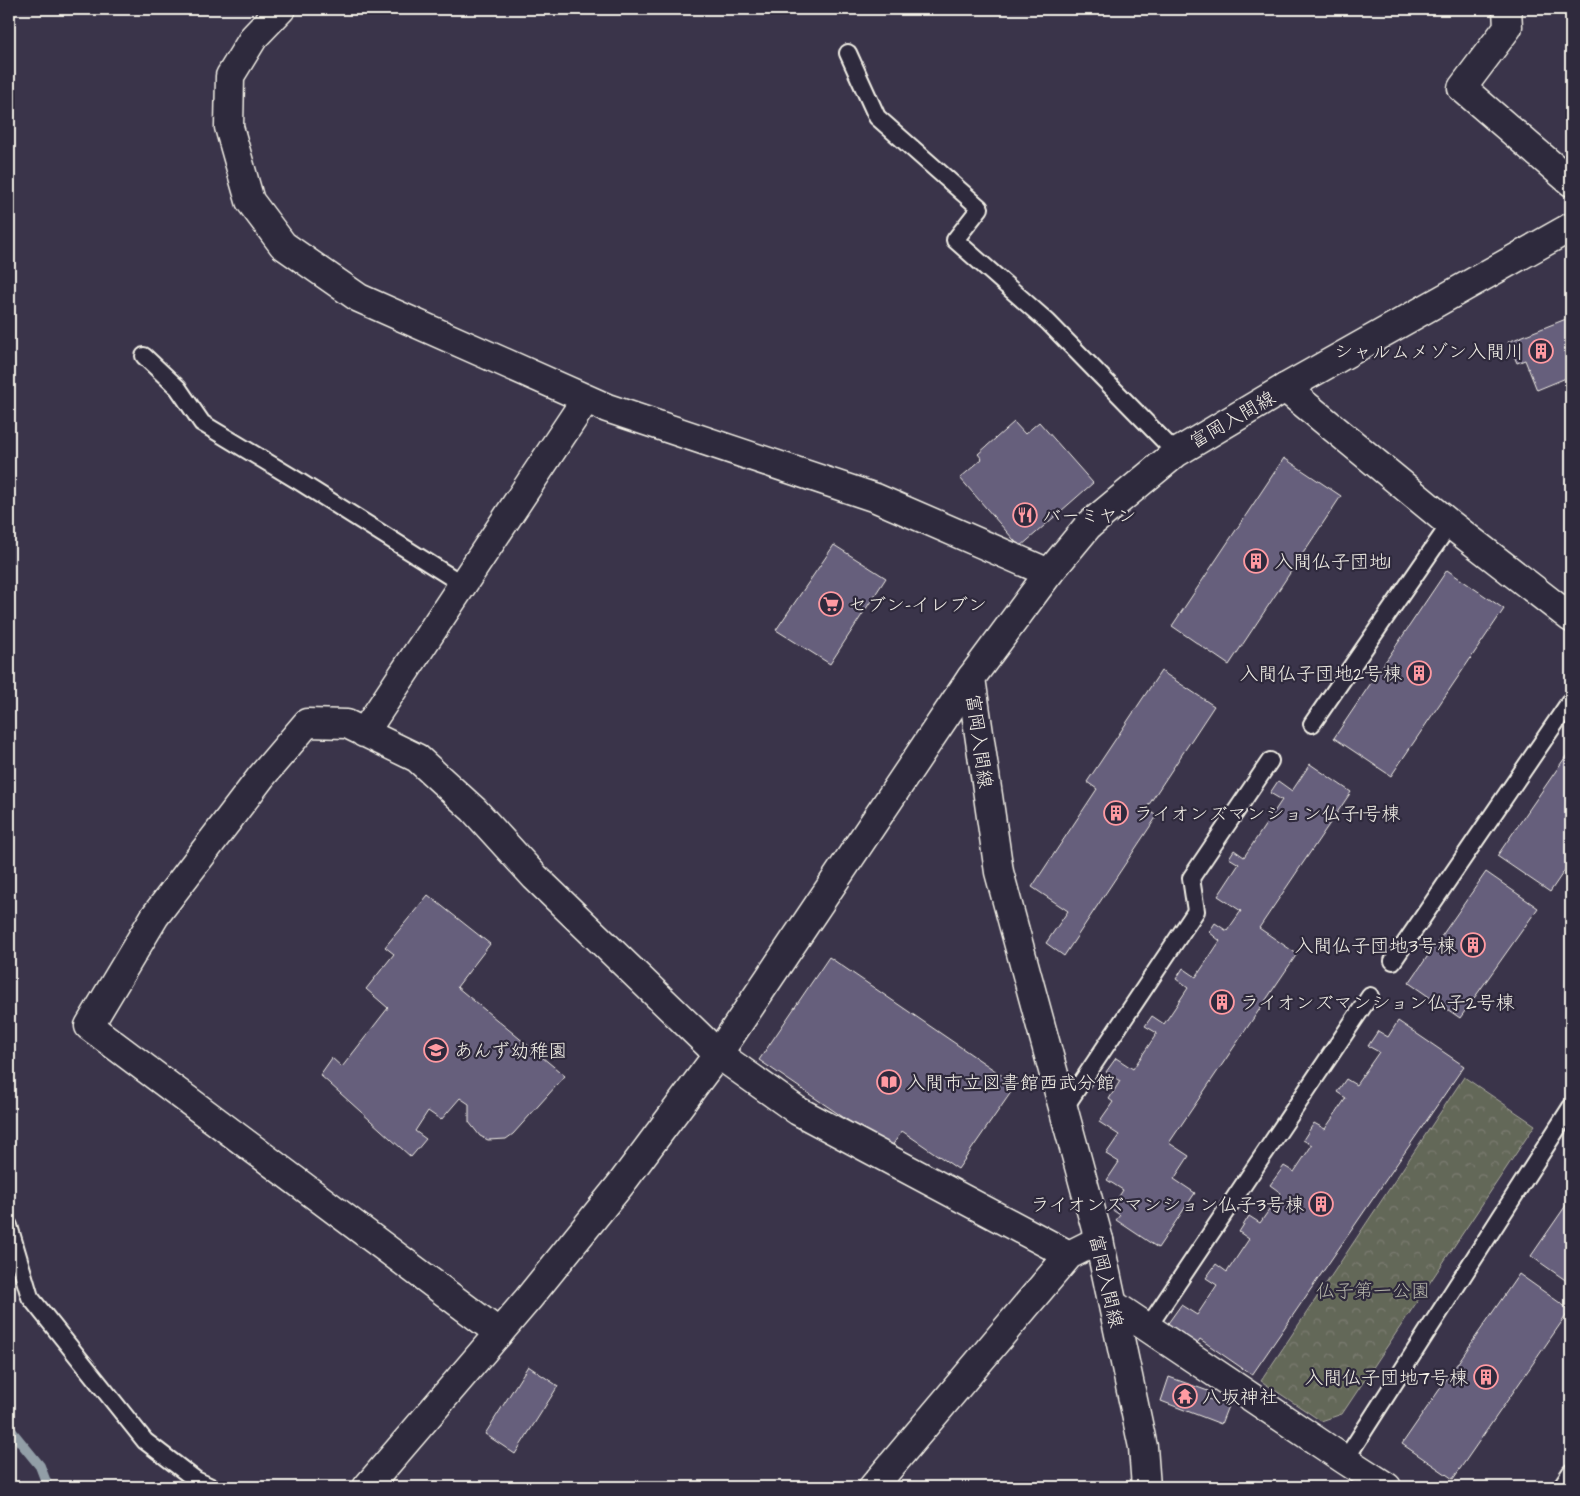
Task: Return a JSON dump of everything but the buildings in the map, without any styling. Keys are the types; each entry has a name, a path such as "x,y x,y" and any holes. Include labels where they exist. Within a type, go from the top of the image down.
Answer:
{"street":[{"path":"281,9 254,37 230,76 229,127 250,201 284,246 359,298 607,408 876,498 1049,573"},
{"path":"1507,9 1508,28 1462,88 1571,182"},
{"name":"富岡入間線","path":"1146,1487 1143,1447 1099,1240 999,872 972,678 1049,573 1088,526 1176,453 1285,388 1571,227"},
{"path":"1285,388 1450,524 1571,618"},
{"path":"364,733 586,398"},
{"path":"367,1487 499,1333 621,1184 718,1054 972,678"},
{"path":"499,1333 89,1026 155,916 261,777 307,723 347,724 417,758 474,810 535,877 718,1054 798,1111 1069,1254"},
{"path":"873,1487 1069,1254 1099,1240"},
{"path":"1114,1305 1388,1487"}],"lane":[{"path":"848,53 877,117 980,208 955,240 1048,322 1176,453"},
{"path":"144,356 178,388 202,423 462,584"},
{"path":"1312,724 1450,524"},
{"path":"1393,962 1571,700"},
{"path":"1063,1110 1196,912 1191,878 1270,761"},
{"path":"1148,1328 1370,996"},
{"path":"1345,1460 1571,1107"},
{"path":"9,1226 30,1297 145,1441 196,1480 211,1487"},
{"path":"1561,1487 1571,1472"}],"green space":[{"name":"仏子第一公園","path":"1464,1077 1535,1125 1342,1414 1321,1421 1261,1381"}],"waterway":[{"path":"9,1428 40,1466 48,1487"}],"place":[{"name":"シャルムメゾン入間川","path":"1541,351"},
{"name":"バーミヤン","path":"1025,515"},
{"name":"入間仏子団地1","path":"1256,561"},
{"name":"セブン-イレブン","path":"831,604"},
{"name":"入間仏子団地2号棟","path":"1419,673"},
{"name":"ライオンズマンション仏子1号棟","path":"1116,813"},
{"name":"入間仏子団地3号棟","path":"1473,945"},
{"name":"ライオンズマンション仏子2号棟","path":"1222,1002"},
{"name":"あんず幼稚園","path":"436,1050"},
{"name":"入間市立図書館西武分館","path":"889,1082"},
{"name":"ライオンズマンション仏子3号棟","path":"1321,1204"},
{"name":"入間仏子団地7号棟","path":"1486,1377"},
{"name":"八坂神社","path":"1185,1396"}]}
